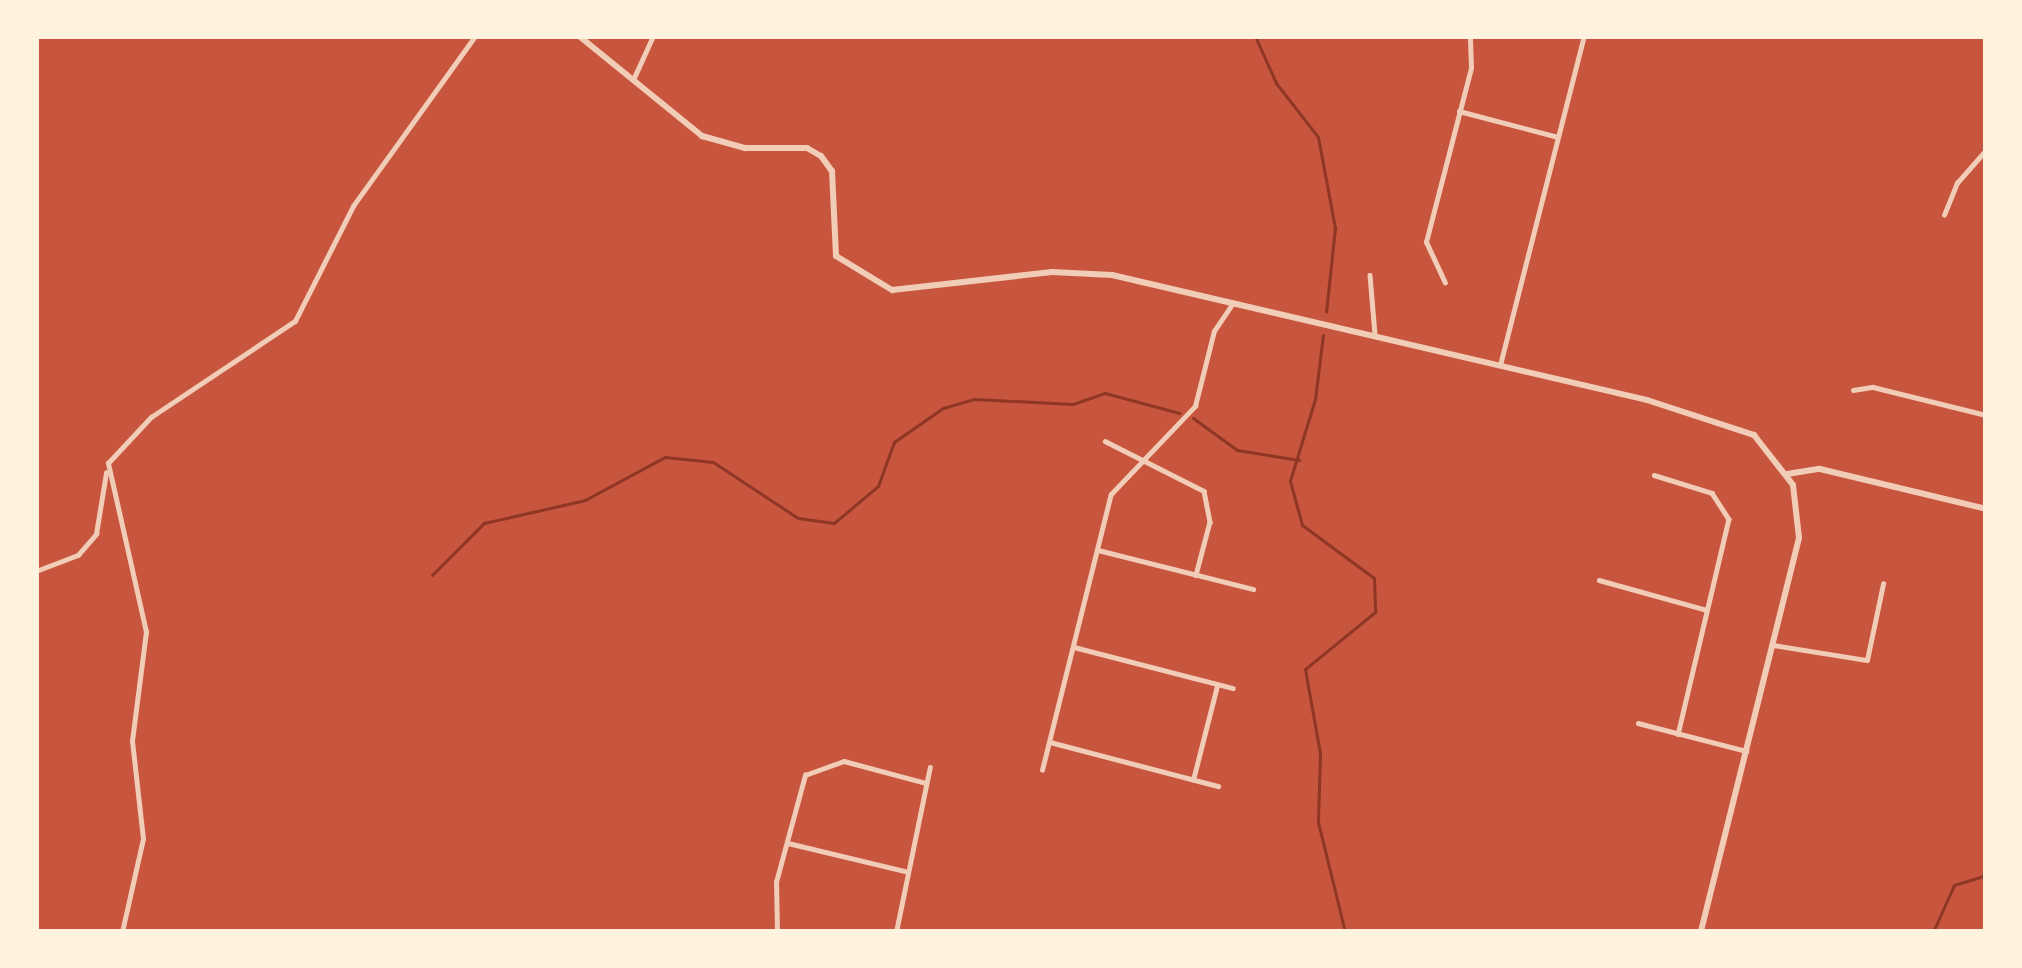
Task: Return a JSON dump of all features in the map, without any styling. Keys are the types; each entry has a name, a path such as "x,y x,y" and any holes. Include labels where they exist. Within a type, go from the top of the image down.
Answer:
{"street":[{"path":"36,572 78,556 96,534 107,467 151,417 295,321 352,206 475,36"},
{"path":"579,36 718,143 786,145 821,156 832,171 836,256 892,290 1084,272 1500,365 1730,423 1767,446 1787,474 1801,513 1799,538 1702,929 1711,932"},
{"path":"632,81 652,36"},
{"path":"1444,283 1426,242 1459,111 1470,36"},
{"path":"1500,365 1583,36"},
{"path":"1459,111 1558,137"},
{"path":"1944,215 1957,183 1986,150"},
{"path":"1370,275 1375,337"},
{"path":"1042,770 1111,494 1198,400 1214,331 1233,303"},
{"path":"1853,390 1873,388 1986,415"},
{"path":"1105,441 1204,491 1210,522 1196,575"},
{"path":"107,467 146,632 132,741 143,839 122,932"},
{"path":"1787,474 1820,469 1986,508"},
{"path":"1654,475 1704,489 1725,509 1728,535 1678,734"},
{"path":"1098,550 1253,590"},
{"path":"1599,580 1707,610"},
{"path":"1773,645 1867,660 1883,584"},
{"path":"1074,647 1233,688"},
{"path":"1193,779 1218,685"},
{"path":"1638,723 1746,751"},
{"path":"1050,742 1218,786"},
{"path":"777,932 776,882 799,788 816,766 844,761 926,783"},
{"path":"896,932 930,767"},
{"path":"788,843 905,871"}],"waterway":[{"path":"1255,36 1276,83 1318,137 1335,228 1326,312"},
{"path":"1323,335 1315,399 1290,481 1302,525 1374,578 1375,612 1305,669 1320,753 1318,822 1345,932"},
{"path":"432,575 484,523 585,500 665,457 713,462 798,518 834,523 878,486 894,442 943,408 974,399 1073,404 1105,393 1179,413"},
{"path":"1193,418 1237,450 1299,460"},
{"path":"1933,932 1954,885 1986,875"}]}
